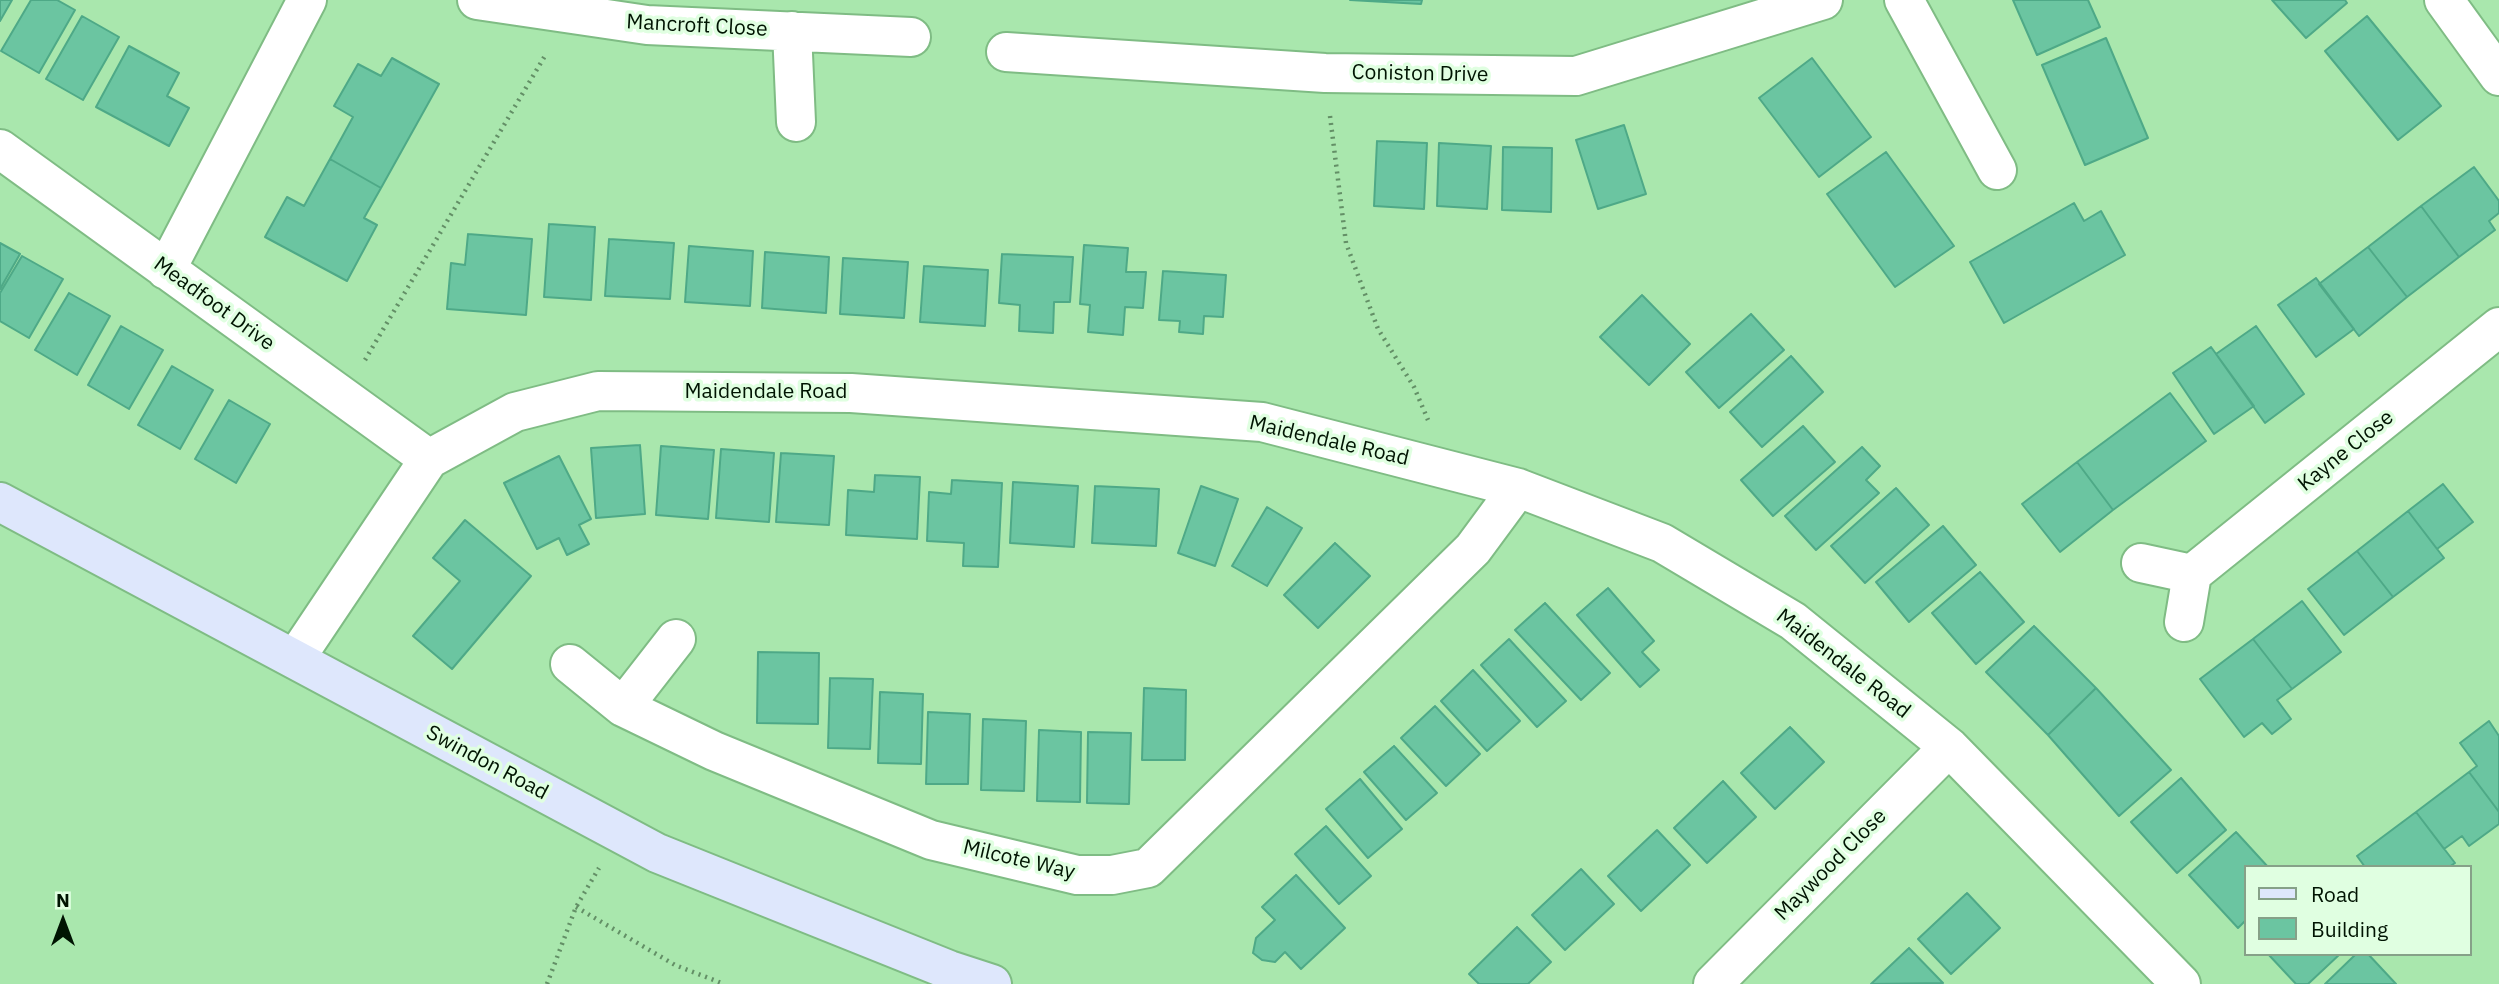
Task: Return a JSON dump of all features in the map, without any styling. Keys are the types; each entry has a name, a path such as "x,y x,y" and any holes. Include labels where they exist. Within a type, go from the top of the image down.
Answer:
{"main road":[{"name":"Swindon Road","path":"0,502 657,853 949,970 992,984"}],"street":[{"path":"166,270 307,0"},
{"name":"Mancroft Close","path":"477,0 647,25 911,37"},
{"name":"Coniston Drive","path":"1006,52 1325,74 1576,76 1823,0"},
{"path":"1905,0 1997,170"},
{"path":"2444,0 2499,76"},
{"name":"Mancroft Close","path":"792,31 796,122"},
{"name":"Meadfoot Drive","path":"0,149 429,459"},
{"name":"Kayne Close","path":"2192,574 2499,327"},
{"name":"Maidendale Road","path":"295,659 429,459 515,412 598,391 851,393 1262,422 1518,488 1662,543 1793,621 1949,747 2181,984"},
{"name":"Milcote Way","path":"570,664 623,707 715,751 931,840 1077,875 1112,875 1148,868 1473,549 1518,488"},
{"path":"2141,563 2192,574 2185,622"},
{"path":"623,707 676,639"},
{"name":"Maywood Close","path":"1713,984 1949,747"}],"path":[{"path":"343,397 569,14"},
{"path":"1325,74 1346,243 1378,329 1414,387 1427,415 1441,468"},
{"path":"547,984 576,907 676,965 724,984"}],"building":[{"path":"0,0 12,0 0,21"},
{"path":"31,0 57,0 75,10 39,73 1,51"},
{"path":"1350,0 1422,0 1421,4"},
{"path":"2013,0 2088,0 2100,27 2037,55"},
{"path":"2272,0 2345,0 2347,3 2306,38"},
{"path":"82,16 119,37 83,100 46,79"},
{"path":"2367,16 2441,106 2398,140 2325,51"},
{"path":"2106,38 2148,138 2085,165 2042,65"},
{"path":"129,46 179,73 167,96 189,108 169,146 96,107"},
{"path":"392,58 439,84 381,188 330,159 353,117 334,106 358,64 381,76"},
{"path":"1812,58 1871,137 1819,177 1759,98"},
{"path":"1624,125 1646,194 1598,209 1576,140"},
{"path":"1377,141 1427,143 1424,209 1374,206"},
{"path":"1439,143 1491,146 1487,209 1437,206"},
{"path":"1503,147 1552,148 1551,212 1502,210"},
{"path":"1886,152 1954,246 1895,287 1827,194"},
{"path":"330,159 381,188 364,218 377,225 347,281 265,237 287,197 304,206"},
{"path":"2474,167 2499,201 2499,213 2489,221 2495,230 2459,257 2421,206"},
{"path":"2074,203 2084,221 2101,211 2125,255 2004,323 1970,262"},
{"path":"2421,206 2459,257 2407,297 2368,247"},
{"path":"549,224 595,227 591,300 544,297"},
{"path":"468,234 532,239 526,315 447,309 451,263 465,265"},
{"path":"609,239 674,243 670,299 605,296"},
{"path":"0,243 20,254 0,289"},
{"path":"1084,245 1128,248 1126,272 1146,272 1143,308 1125,307 1123,335 1088,332 1090,305 1080,304"},
{"path":"689,246 753,251 750,306 685,302"},
{"path":"2368,247 2407,297 2359,336 2319,284"},
{"path":"765,252 829,257 826,313 762,308"},
{"path":"1002,254 1073,257 1070,302 1054,302 1053,333 1019,331 1020,305 999,303"},
{"path":"22,256 63,279 29,338 0,321 0,293"},
{"path":"843,258 908,262 904,318 840,314"},
{"path":"924,266 988,270 985,326 920,322"},
{"path":"1163,271 1226,275 1223,317 1204,316 1203,334 1179,332 1180,321 1159,320"},
{"path":"2316,278 2354,329 2316,357 2278,305"},
{"path":"69,293 110,316 77,375 35,350"},
{"path":"1642,295 1690,344 1649,385 1600,337"},
{"path":"1751,314 1784,350 1719,408 1686,372"},
{"path":"121,326 163,350 129,409 88,385"},
{"path":"2256,326 2304,394 2265,423 2216,354"},
{"path":"2211,347 2254,406 2214,434 2173,373"},
{"path":"1791,356 1823,392 1762,447 1730,412"},
{"path":"172,366 213,390 180,449 138,425"},
{"path":"2170,393 2206,441 2113,510 2077,462"},
{"path":"229,400 270,424 236,483 195,459"},
{"path":"1803,426 1835,462 1773,516 1741,480"},
{"path":"640,445 645,514 596,518 591,448"},
{"path":"661,446 714,450 708,519 656,515"},
{"path":"1862,447 1880,466 1866,480 1879,493 1816,550 1785,516"},
{"path":"721,449 774,453 769,522 716,518"},
{"path":"781,453 834,456 829,525 776,522"},
{"path":"559,456 591,519 579,525 589,544 567,555 559,538 537,549 504,483"},
{"path":"2077,462 2113,510 2060,552 2022,504"},
{"path":"875,475 920,477 917,539 846,535 848,490 874,492"},
{"path":"952,480 1002,483 998,567 963,566 964,543 927,541 929,492 951,494"},
{"path":"1013,482 1078,486 1074,547 1010,543"},
{"path":"2443,484 2473,522 2437,549 2408,511"},
{"path":"1095,486 1159,489 1156,546 1092,543"},
{"path":"1201,486 1238,499 1215,566 1178,553"},
{"path":"1896,488 1929,525 1865,583 1831,546"},
{"path":"1267,507 1302,528 1267,586 1232,566"},
{"path":"2408,511 2444,558 2393,597 2357,551"},
{"path":"465,520 531,576 452,669 413,636 460,581 433,558"},
{"path":"1943,526 1976,565 1909,622 1876,582"},
{"path":"1335,543 1370,576 1318,628 1284,595"},
{"path":"2357,551 2393,597 2344,635 2308,589"},
{"path":"1980,572 2024,622 1976,664 1932,613"},
{"path":"1608,588 1654,641 1642,652 1659,670 1640,687 1577,615"},
{"path":"2302,601 2341,652 2292,689 2253,639"},
{"path":"1545,603 1610,673 1581,700 1515,630"},
{"path":"2034,626 2096,688 2048,735 1986,672"},
{"path":"1509,639 1566,701 1537,727 1481,665"},
{"path":"2253,639 2292,689 2277,700 2291,719 2272,734 2262,723 2244,737 2200,679"},
{"path":"758,652 819,653 818,724 757,723"},
{"path":"1473,670 1520,721 1487,751 1441,701"},
{"path":"830,678 873,679 870,749 828,748"},
{"path":"1144,688 1186,690 1185,760 1142,760"},
{"path":"2096,688 2171,770 2119,816 2048,735"},
{"path":"880,692 923,694 921,764 878,763"},
{"path":"1435,706 1480,754 1446,786 1401,738"},
{"path":"928,712 970,714 968,784 926,784"},
{"path":"983,719 1026,721 1024,791 981,790"},
{"path":"2489,721 2499,736 2499,812 2469,772 2477,766 2460,743"},
{"path":"1790,727 1824,762 1775,809 1741,773"},
{"path":"1039,730 1081,732 1080,802 1037,801"},
{"path":"1088,732 1131,733 1129,804 1087,803"},
{"path":"1394,746 1437,793 1406,820 1364,772"},
{"path":"2469,772 2499,812 2499,824 2469,846 2462,836 2444,849 2416,812"},
{"path":"2181,778 2226,830 2177,873 2131,822"},
{"path":"1360,779 1402,829 1368,858 1326,809"},
{"path":"1723,781 1756,817 1707,863 1674,828"},
{"path":"2416,812 2455,863 2364,865 2357,856"},
{"path":"1326,826 1371,876 1339,904 1295,854"},
{"path":"1657,830 1690,865 1641,911 1608,876"},
{"path":"2236,832 2266,865 2244,865 2244,922 2238,928 2189,875"},
{"path":"1581,869 1614,904 1565,950 1532,915"},
{"path":"1296,875 1345,928 1301,969 1285,952 1275,962 1262,960 1253,953 1256,938 1275,920 1262,907"},
{"path":"1967,893 2000,928 1951,974 1918,939"},
{"path":"1517,927 1551,962 1528,984 1479,984 1469,974"},
{"path":"1909,948 1943,983 1871,984"},
{"path":"2270,956 2338,956 2308,984 2296,984"},
{"path":"2354,956 2370,956 2396,984 2325,984"}]}
